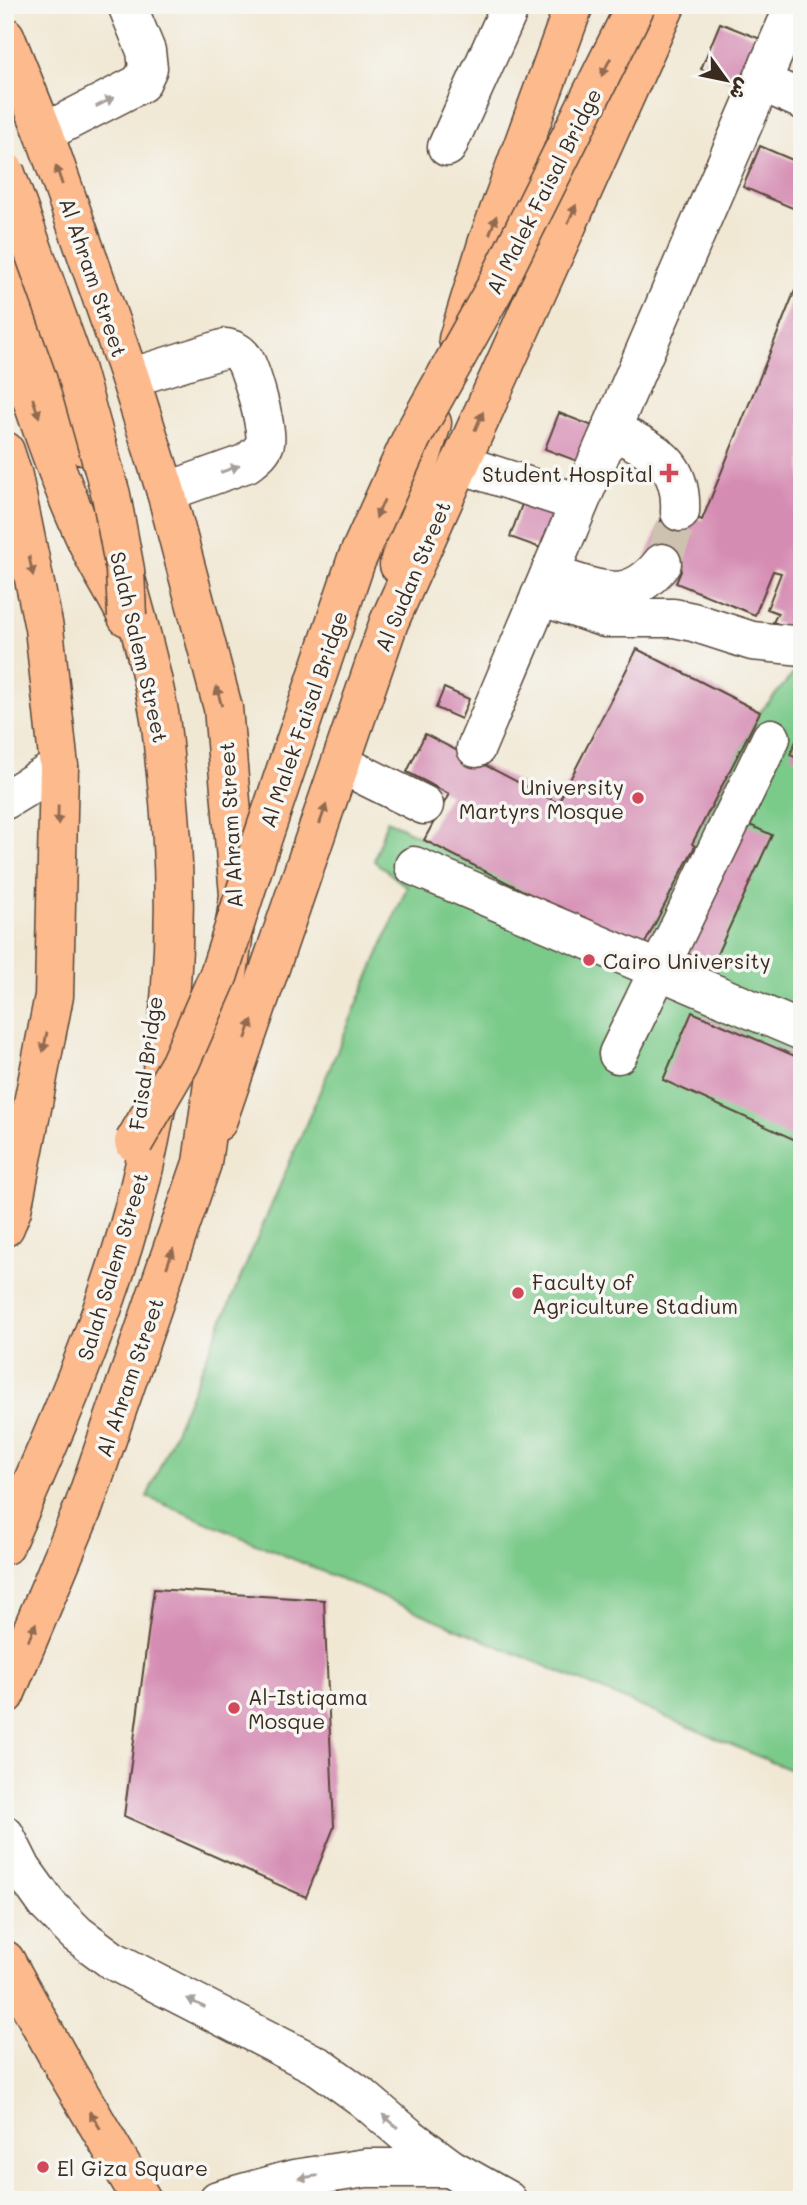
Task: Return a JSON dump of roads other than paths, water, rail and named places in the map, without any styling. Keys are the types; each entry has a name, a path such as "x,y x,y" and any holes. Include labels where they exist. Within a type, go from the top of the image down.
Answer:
{"main road":[{"name":"Al Malek Faisal Bridge","path":"389,622 414,481 487,244 574,5"},
{"name":"Al Malek Faisal Bridge","path":"134,1142 180,1063 219,974 356,561 412,438 495,288 636,5"},
{"name":"Al Sudan Street","path":"202,1163 389,622 666,5"},
{"name":"Al Ahram Street","path":"5,36 44,132 130,378 166,492 223,708 239,895 202,1163 84,1506 5,1695"},
{"path":"5,171 75,367 111,495 125,570 127,615"},
{"name":"Salah Salem Street","path":"5,244 106,509 135,609 158,708 171,809 175,911 169,1014 155,1115 132,1215 101,1314 63,1413 5,1545"},
{"path":"5,320 78,520 100,569 127,615"},
{"path":"106,509 145,425"},
{"path":"5,451 13,476 44,628 59,767 54,996 12,1210 5,1227"},
{"name":"Faisal Bridge","path":"5,1491 101,1255 134,1142 155,1011 162,878 152,746 127,615"},
{"path":"175,911 221,1028"},
{"path":"5,1960 142,2200"}],"street":[{"path":"44,132 141,83 148,68 146,51 127,5"},
{"path":"447,147 511,5"},
{"path":"476,748 786,25 802,5"},
{"path":"762,82 802,100"},
{"path":"130,378 226,348 238,352 246,361 266,428 266,442 259,454 247,463 166,492"},
{"path":"611,429 667,462 677,478 681,494 680,512"},
{"path":"460,464 579,503"},
{"path":"544,585 606,592 623,591 638,586 652,576 662,563"},
{"path":"544,585 605,618 674,618 752,641 802,646"},
{"path":"618,1055 771,738"},
{"path":"341,764 424,805"},
{"path":"5,800 59,767"},
{"path":"414,866 802,1031"},
{"path":"5,1835 22,1869 47,1904 78,1934 112,1960 320,2067 450,2168 507,2200"},
{"path":"218,2200 294,2179 366,2168 450,2168"}],"tunnel":[{"path":"662,563 680,512"}],"place":[{"name":"Student Hospital","path":"669,473"},
{"name":"University Martyrs Mosque","path":"638,798"},
{"name":"Cairo University","path":"589,960"},
{"name":"Faculty of Agriculture Stadium","path":"518,1293"},
{"name":"Al-Istiqama Mosque","path":"234,1708"},
{"name":"El Giza Square","path":"43,2167"}]}
